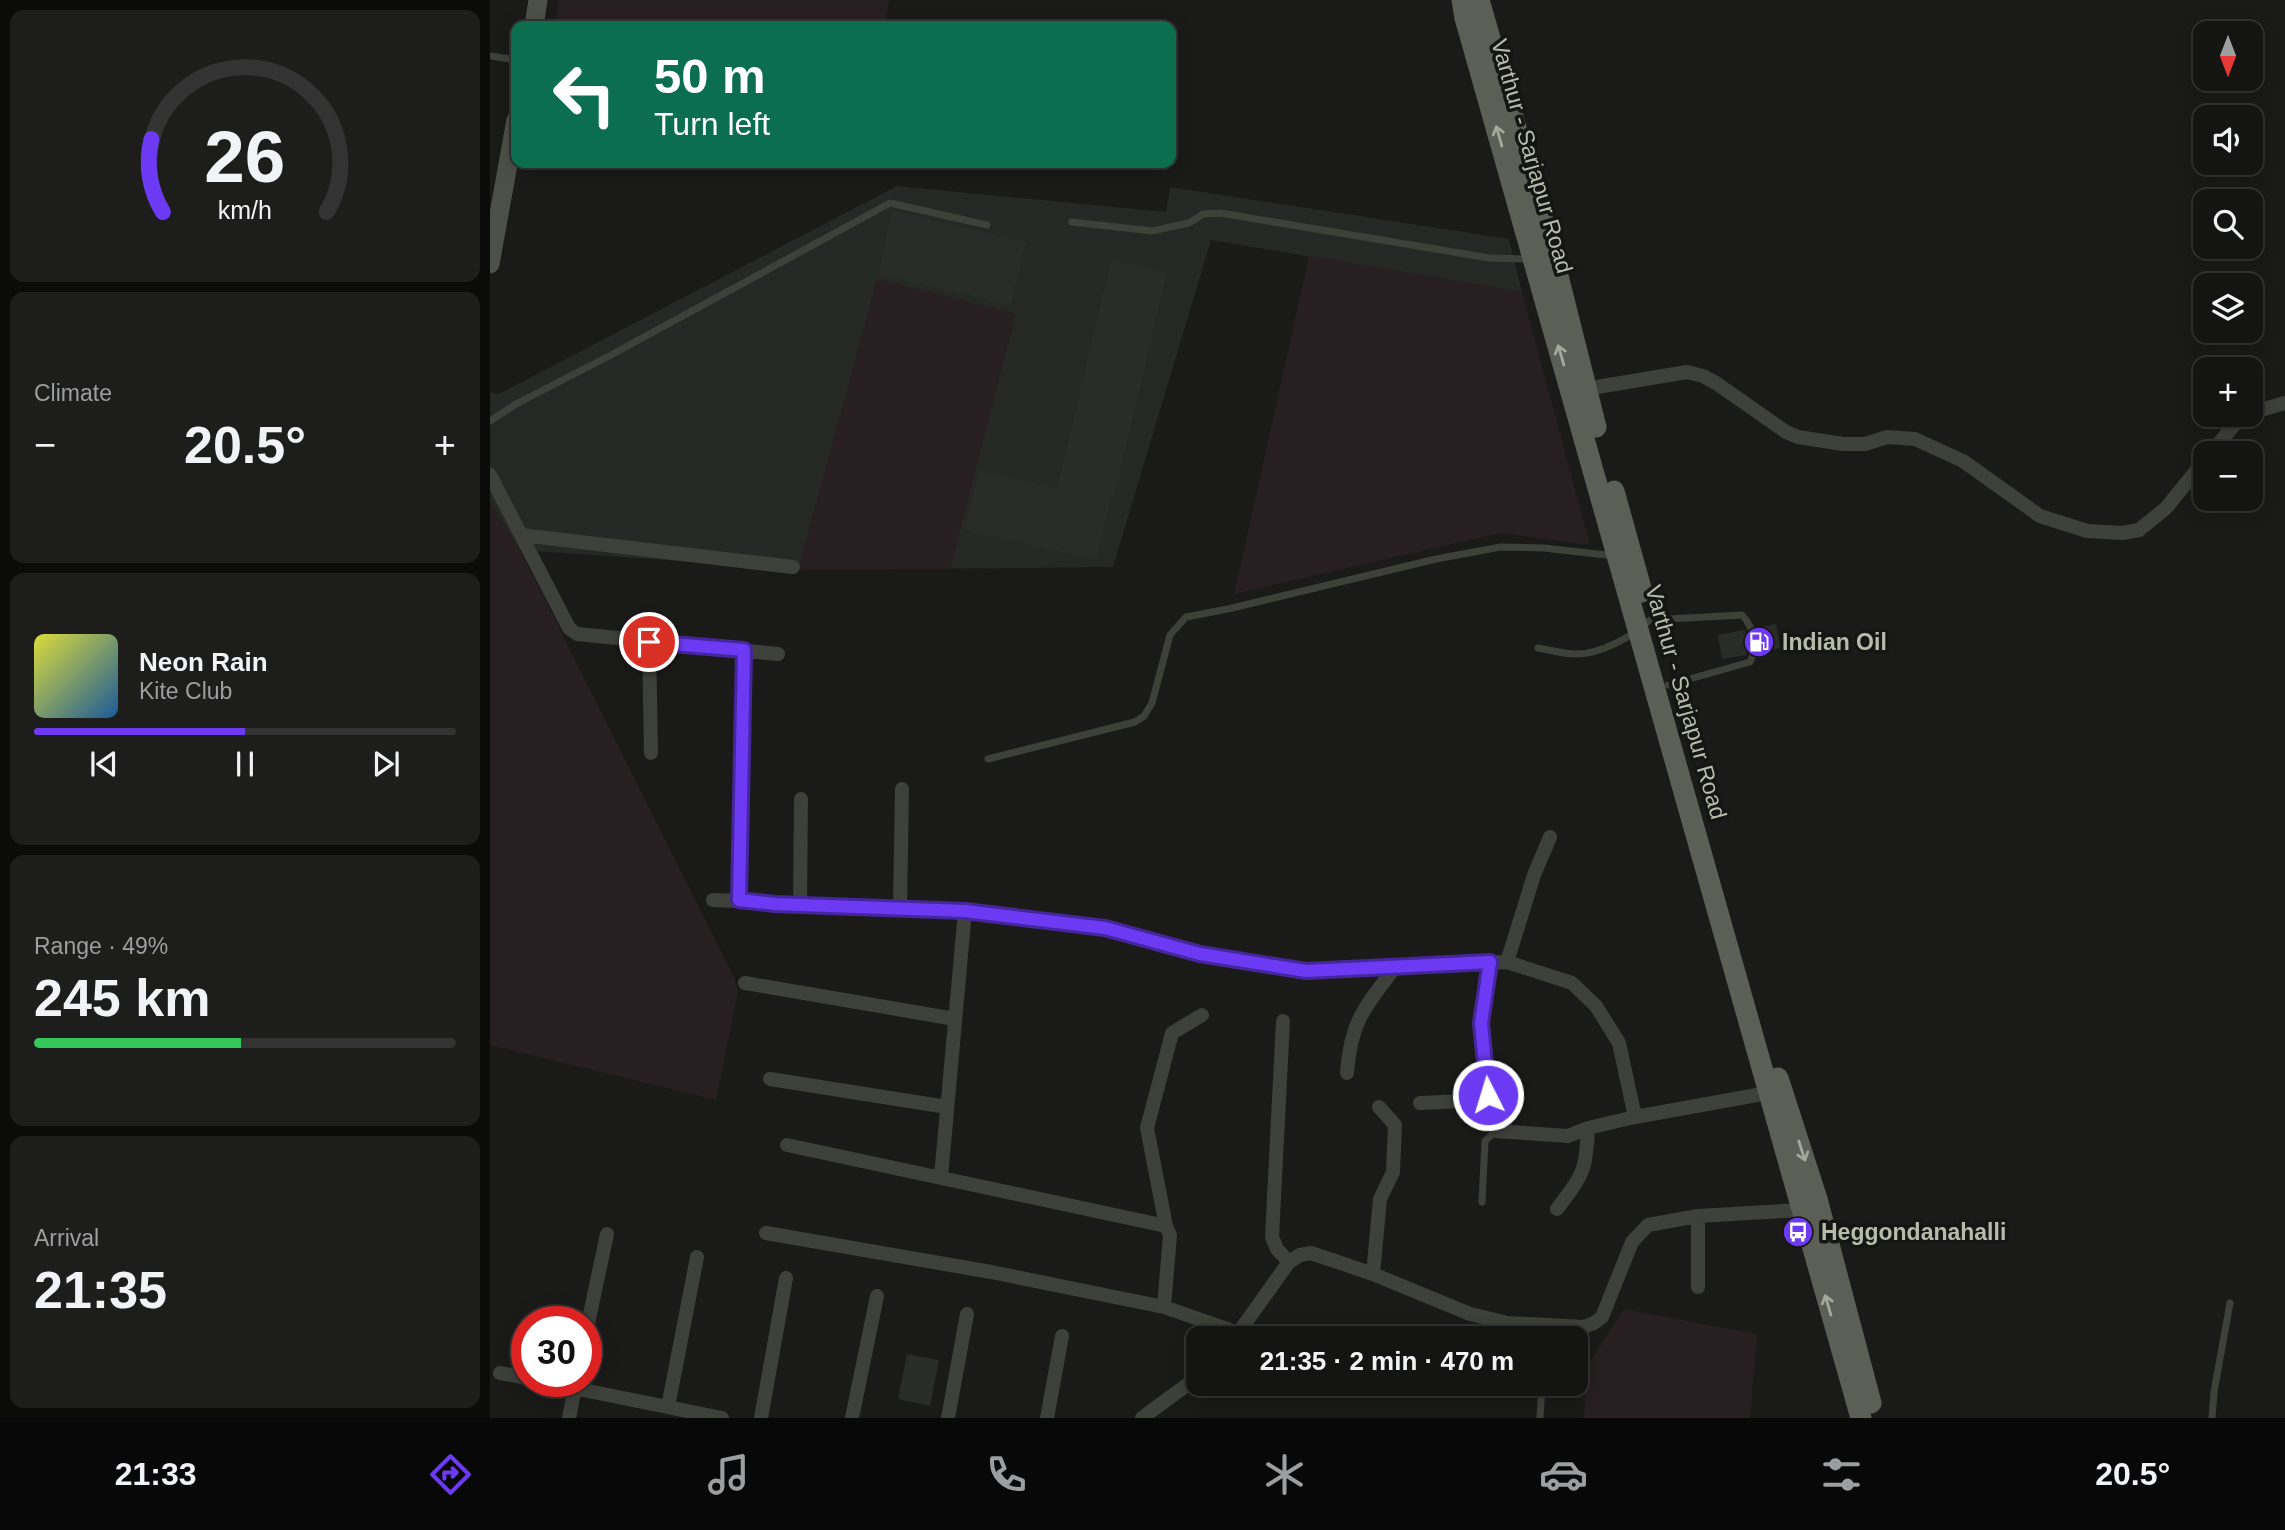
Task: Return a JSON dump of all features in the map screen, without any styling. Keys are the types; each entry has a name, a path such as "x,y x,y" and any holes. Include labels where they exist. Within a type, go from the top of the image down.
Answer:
{"main road":[{"name":"Varthur - Sarjapur Road","path":"1462,0 1465,18 1586,388 1626,558"},
{"name":"Varthur - Sarjapur Road","path":"1479,0 1544,260 1768,1093 1861,1418"},
{"name":"Varthur - Sarjapur Road","path":"1644,625 1668,685 1780,1084 1817,1199 1875,1418"}],"street":[{"path":"535,21 538,0"},
{"path":"490,264 511,148"},
{"path":"1586,388 1687,372 1703,376 1786,432 1798,437 1843,444 1865,444 1886,437 1914,439 1963,461 2040,516 2087,531 2122,533 2139,530 2166,508 2193,475"},
{"path":"2263,410 2285,403"},
{"path":"2221,441 2232,427"},
{"path":"490,475 569,628 585,636 778,654"},
{"path":"521,534 793,567"},
{"path":"649,642 651,752"},
{"path":"739,900 744,650"},
{"path":"900,908 902,789"},
{"path":"800,905 801,799"},
{"path":"1507,962 1534,875 1550,837"},
{"path":"713,900 965,911 1105,928 1200,954 1306,971 1507,962 1572,983 1596,1006 1619,1043 1635,1117"},
{"path":"941,1177 965,911"},
{"path":"1420,1102 1487,1100 1481,1023 1490,962"},
{"path":"1347,1073 1352,1034 1362,1011 1396,966"},
{"path":"745,983 955,1019"},
{"path":"1164,1307 1170,1234 1166,1226 1147,1128 1172,1033 1202,1015"},
{"path":"1283,1021 1272,1237 1277,1249 1289,1262"},
{"path":"770,1080 947,1107"},
{"path":"1496,1131 1568,1136 1588,1128 1635,1117 1768,1093"},
{"path":"1373,1274 1380,1199 1393,1172 1395,1137 1395,1125 1379,1107"},
{"path":"1557,1209 1582,1176 1587,1161 1588,1128"},
{"path":"787,1145 1166,1226"},
{"path":"1586,1326 1602,1317 1632,1242 1648,1226 1698,1216 1800,1210"},
{"path":"1698,1216 1698,1287"},
{"path":"766,1233 991,1272 1164,1307 1211,1326"},
{"path":"592,1306 607,1234"},
{"path":"1243,1326 1289,1262 1300,1255 1311,1253 1373,1274 1470,1314 1520,1326"},
{"path":"668,1407 697,1257"},
{"path":"761,1418 786,1278"},
{"path":"852,1418 877,1296"},
{"path":"948,1418 967,1314"},
{"path":"1048,1418 1062,1336"},
{"path":"500,1373 511,1375"},
{"path":"1142,1418 1186,1386"},
{"path":"602,1390 722,1418"},
{"path":"569,1418 573,1397"}],"lane":[{"path":"490,56 511,59"},
{"path":"490,421 516,404 890,203 987,225"},
{"path":"1072,222 1152,231 1189,223 1203,214 1220,213 1489,258 1544,260"},
{"path":"988,759 1135,722 1144,716 1152,703 1170,635 1185,617 1409,565 1501,547 1544,548 1626,558"},
{"path":"1538,648 1575,654 1594,652 1644,625 1742,615 1750,623 1755,653 1750,662 1668,685"},
{"path":"1482,1202 1485,1141 1496,1131"},
{"path":"2212,1418 2230,1303"},
{"path":"1540,1418 1541,1396"}],"shaded area":[{"path":"559,0 889,0 886,21 556,21"},
{"path":"897,186 1166,212 1170,187 1509,239 1522,292 1211,240 1113,567 808,570 520,550 490,502 490,392 499,394"},
{"path":"1309,256 1522,292 1590,545 1500,533 1234,594"},
{"path":"877,279 1016,314 950,569 798,570"},
{"path":"490,502 520,550 734,977 738,992 716,1100 490,1045"},
{"path":"1624,1309 1757,1334 1750,1418 1584,1418 1585,1396 1588,1396 1588,1364"}],"building":[{"path":"892,211 1026,242 1011,305 878,274"},
{"path":"1111,260 1167,273 1097,560 965,530 979,471 1057,489"},
{"path":"1776,624 1780,648 1760,652 1757,628"},
{"path":"1745,630 1748,644 1746,655 1722,659 1718,635"},
{"path":"907,1354 939,1360 930,1406 898,1399"}],"place":[{"name":"Indian Oil","path":"1759,642"},
{"name":"Heggondanahalli","path":"1798,1232"}],"route":[{"path":"649,642 744,650 739,900 775,904 965,911 1105,928 1200,954 1306,971 1490,962 1481,1023 1488,1095"}]}
